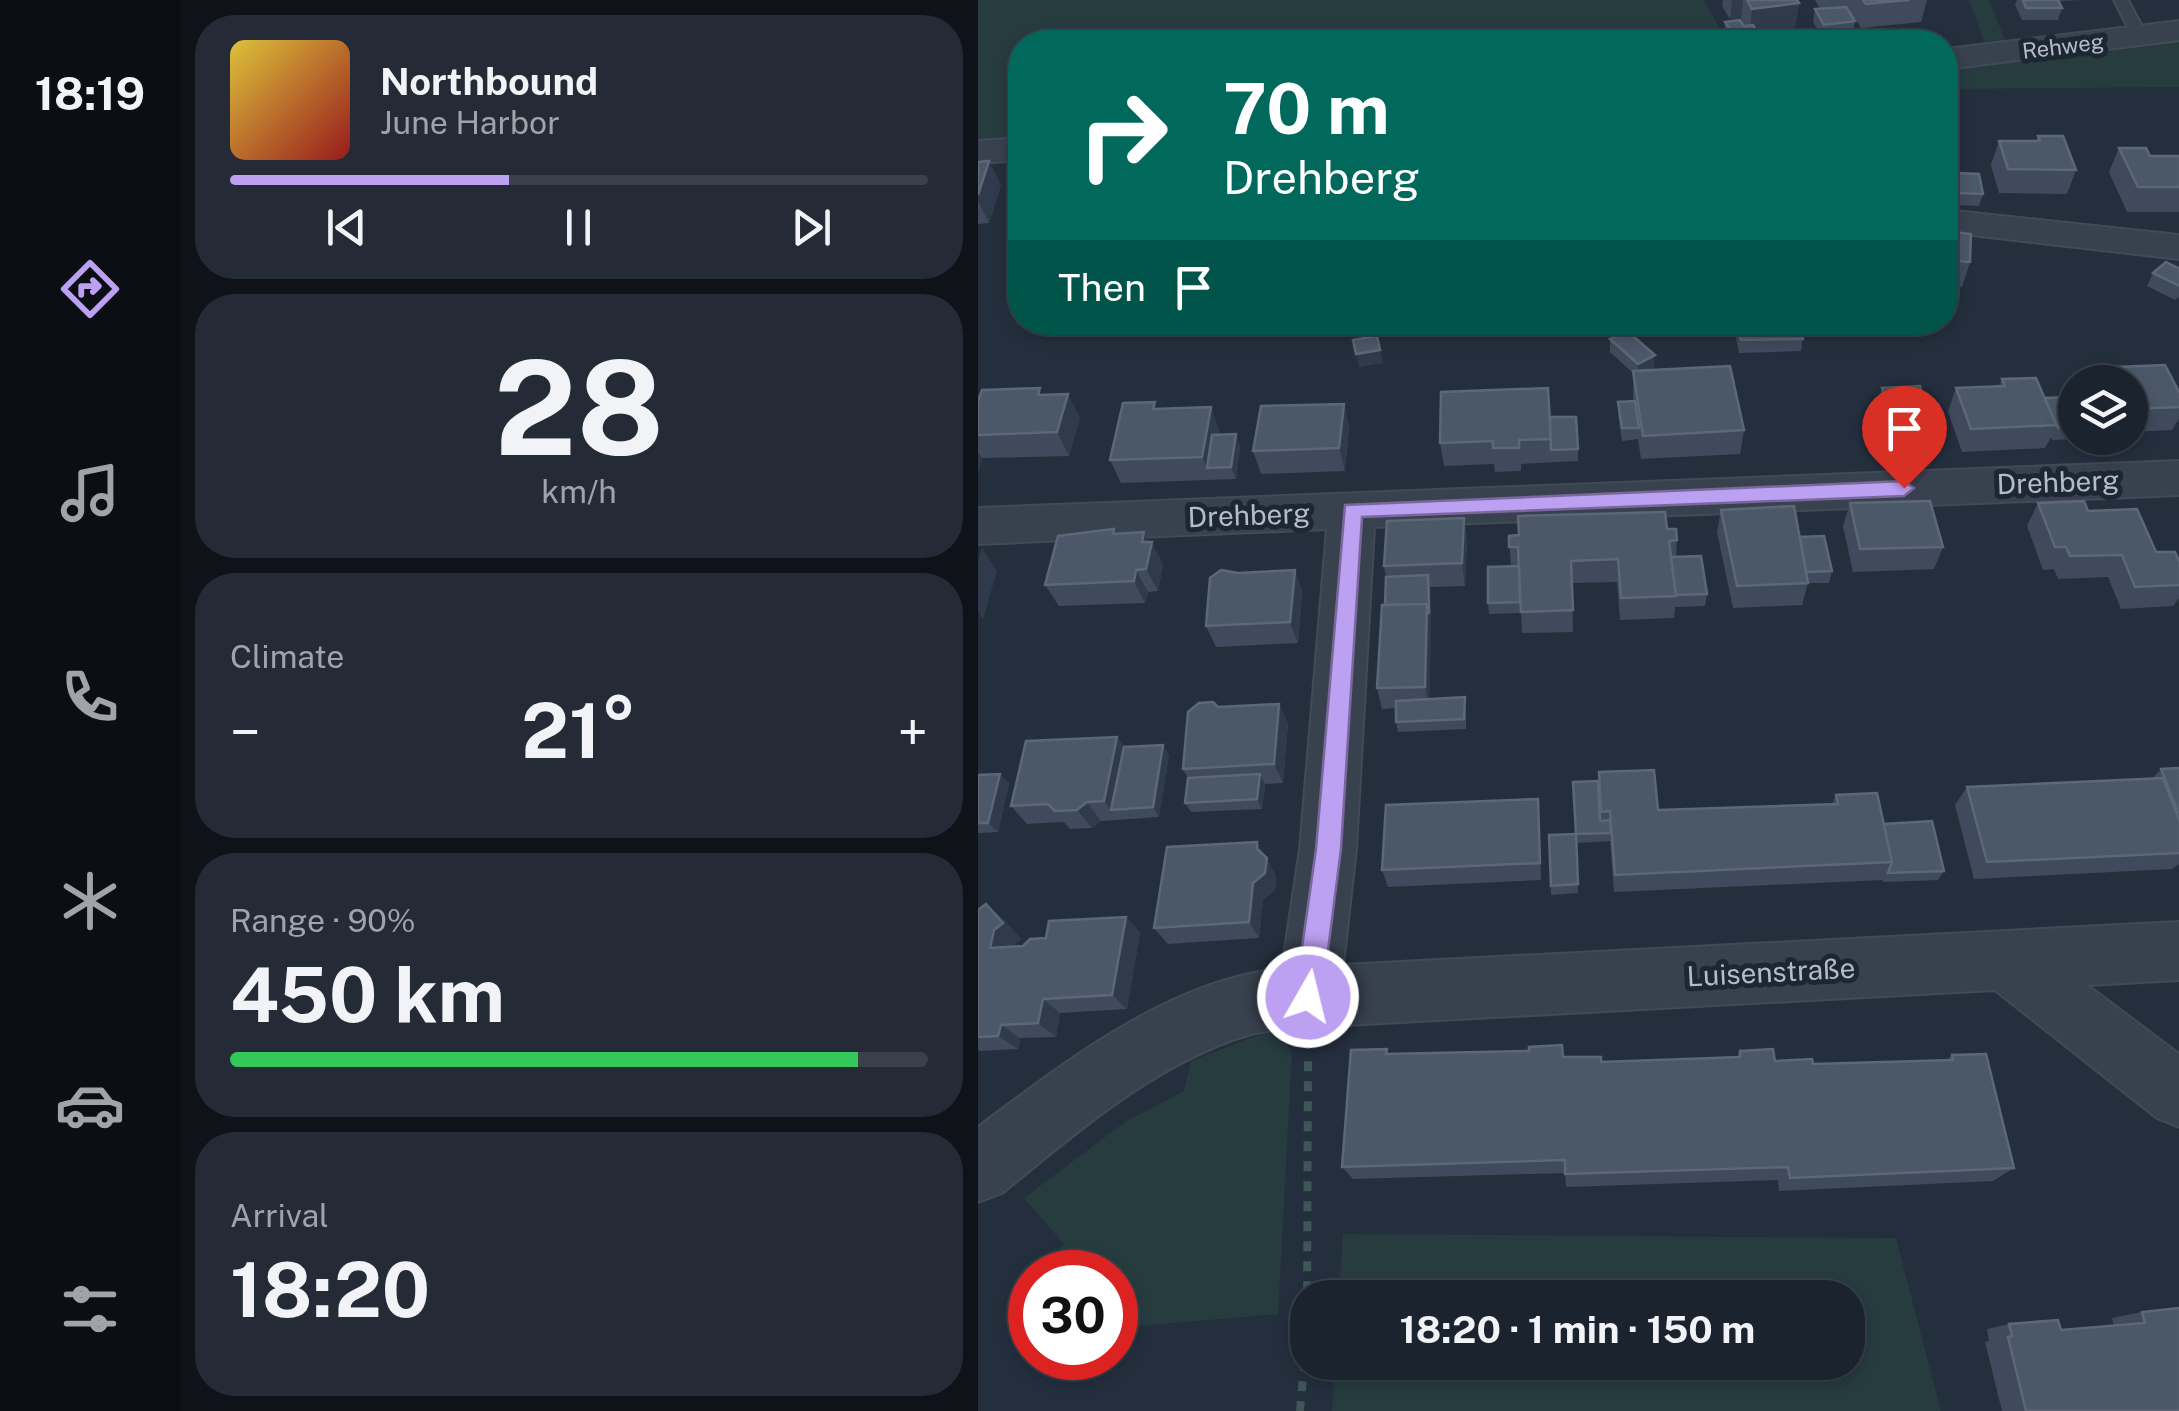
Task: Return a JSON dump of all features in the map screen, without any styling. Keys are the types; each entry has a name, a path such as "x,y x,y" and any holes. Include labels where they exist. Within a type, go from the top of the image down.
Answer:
{"street":[{"name":"Rehweg","path":"1958,58 2180,30"},
{"path":"978,152 1008,151"},
{"path":"1958,222 2180,247"},
{"name":"Drehberg","path":"978,526 2180,478"},
{"path":"1335,996 1328,849 1352,510"},
{"name":"Luisenstraße","path":"978,1168 1068,1098 1174,1035 1249,1004 1335,996 2180,951"},
{"path":"2004,960 2180,1094"}],"lane":[{"path":"2121,0 2139,36"}],"path":[{"path":"1300,1411 1335,996"}],"green space":[{"path":"978,0 1704,0 1720,30 1008,30 1008,140 978,143"},
{"path":"1969,0 1989,0 2007,45 1986,47"},
{"path":"2179,37 2179,87 1958,89 1958,63"},
{"path":"1271,1030 1292,1051 1278,1314 1138,1326 1138,1250 1060,1250 1064,1244 1024,1198 1125,1122 1184,1091 1191,1061"},
{"path":"1343,1234 1896,1238 1941,1411 1332,1411 1334,1380 1865,1380 1865,1280 1340,1280"}],"building":[{"path":"1747,0 1797,0 1799,3 1752,9"},
{"path":"1863,0 1909,0 1866,4"},
{"path":"2023,0 2058,0 2062,8 2026,8"},
{"path":"1846,7 1855,21 1824,25 1815,9"},
{"path":"1740,20 1756,30 1730,30 1725,22"},
{"path":"2038,136 2063,136 2076,170 2008,169 1999,141 2040,141"},
{"path":"2119,148 2146,148 2150,156 2180,156 2180,187 2138,187"},
{"path":"989,161 978,195 978,162"},
{"path":"1958,173 1979,174 1983,194 1959,193"},
{"path":"1958,232 1971,234 1970,262 1958,261"},
{"path":"2166,262 2180,269 2180,286 2153,273"},
{"path":"1632,335 1655,355 1638,364 1610,339"},
{"path":"1740,335 1802,335 1803,339 1741,340"},
{"path":"1377,336 1380,350 1356,354 1353,340"},
{"path":"2165,365 2180,394 2180,407 2148,408 2148,366"},
{"path":"1730,366 1744,430 1643,436 1633,371"},
{"path":"2036,378 2056,425 1971,429 1956,388 2005,386 2002,379"},
{"path":"1920,386 1936,438 1897,439 1882,388"},
{"path":"1040,388 1038,395 1068,394 1057,432 978,435 978,401 982,390"},
{"path":"1548,388 1551,439 1519,440 1519,448 1493,448 1493,441 1440,443 1441,392"},
{"path":"2058,397 2058,428 2045,398"},
{"path":"1635,401 1639,428 1622,428 1618,402"},
{"path":"1155,402 1153,409 1211,407 1202,457 1110,460 1123,403"},
{"path":"1344,404 1339,448 1253,451 1261,406"},
{"path":"1550,417 1576,417 1578,449 1551,450"},
{"path":"1236,434 1231,467 1207,468 1212,435"},
{"path":"1930,501 1943,547 1860,549 1850,503"},
{"path":"2084,501 2088,511 2137,509 2156,552 2175,552 2180,563 2180,585 2135,587 2122,555 2070,556 2066,547 2055,547 2038,503"},
{"path":"1794,506 1808,583 1737,586 1721,510"},
{"path":"1665,512 1667,529 1676,529 1677,540 1669,541 1676,596 1621,598 1618,559 1571,561 1573,610 1521,612 1518,547 1509,547 1509,536 1519,535 1518,516"},
{"path":"1464,518 1462,563 1384,566 1387,521"},
{"path":"1114,529 1113,534 1144,532 1142,542 1152,542 1146,569 1136,570 1134,581 1045,585 1058,536"},
{"path":"1824,536 1832,571 1806,572 1800,537"},
{"path":"1701,556 1707,594 1676,595 1671,557"},
{"path":"1519,566 1520,602 1488,603 1488,567"},
{"path":"1221,570 1295,570 1290,622 1206,626 1210,578"},
{"path":"1428,575 1429,614 1427,604 1385,605 1386,577"},
{"path":"1427,604 1425,687 1377,688 1382,605"},
{"path":"1465,697 1464,719 1396,722 1396,701"},
{"path":"1213,702 1218,707 1279,704 1274,764 1183,769 1188,712 1199,703"},
{"path":"1117,737 1104,801 1087,802 1077,810 1055,811 1048,804 1011,806 1026,741"},
{"path":"1163,745 1153,807 1111,810 1124,747"},
{"path":"2180,768 2180,812 2178,812 2161,769"},
{"path":"1654,770 1658,810 1838,804 1836,795 1877,793 1892,862 1615,875 1610,811 1601,812 1599,772"},
{"path":"1000,774 988,823 978,823 978,775"},
{"path":"1260,774 1257,799 1185,803 1188,778"},
{"path":"2163,778 2180,822 2180,853 1987,862 1967,787"},
{"path":"1598,781 1600,821 1610,820 1611,833 1576,834 1573,782"},
{"path":"1538,799 1540,863 1382,870 1386,805"},
{"path":"1932,821 1944,871 1888,873 1892,862 1884,824"},
{"path":"1576,834 1578,884 1551,886 1549,835"},
{"path":"1257,842 1257,849 1267,858 1265,873 1253,883 1249,922 1154,928 1167,847"},
{"path":"986,904 1003,923 994,930 990,948 1023,946 1030,939 1046,938 1049,921 1126,917 1112,995 1043,999 1038,1023 1001,1025 998,1036 978,1037 978,910"},
{"path":"1562,1045 1563,1057 1601,1057 1601,1062 1740,1057 1740,1051 1773,1049 1775,1061 1812,1059 1813,1064 1953,1060 1952,1055 1986,1054 2014,1168 1790,1178 1788,1167 1565,1174 1565,1160 1342,1167 1351,1050 1387,1049 1386,1054 1529,1051 1529,1047"},
{"path":"2180,1308 2180,1411 2026,1411 2008,1337 2012,1336 2009,1324 2058,1320 2061,1330 2145,1323 2142,1312"}],"route":[{"path":"1308,997 1328,849 1352,510 1904,488"}]}
